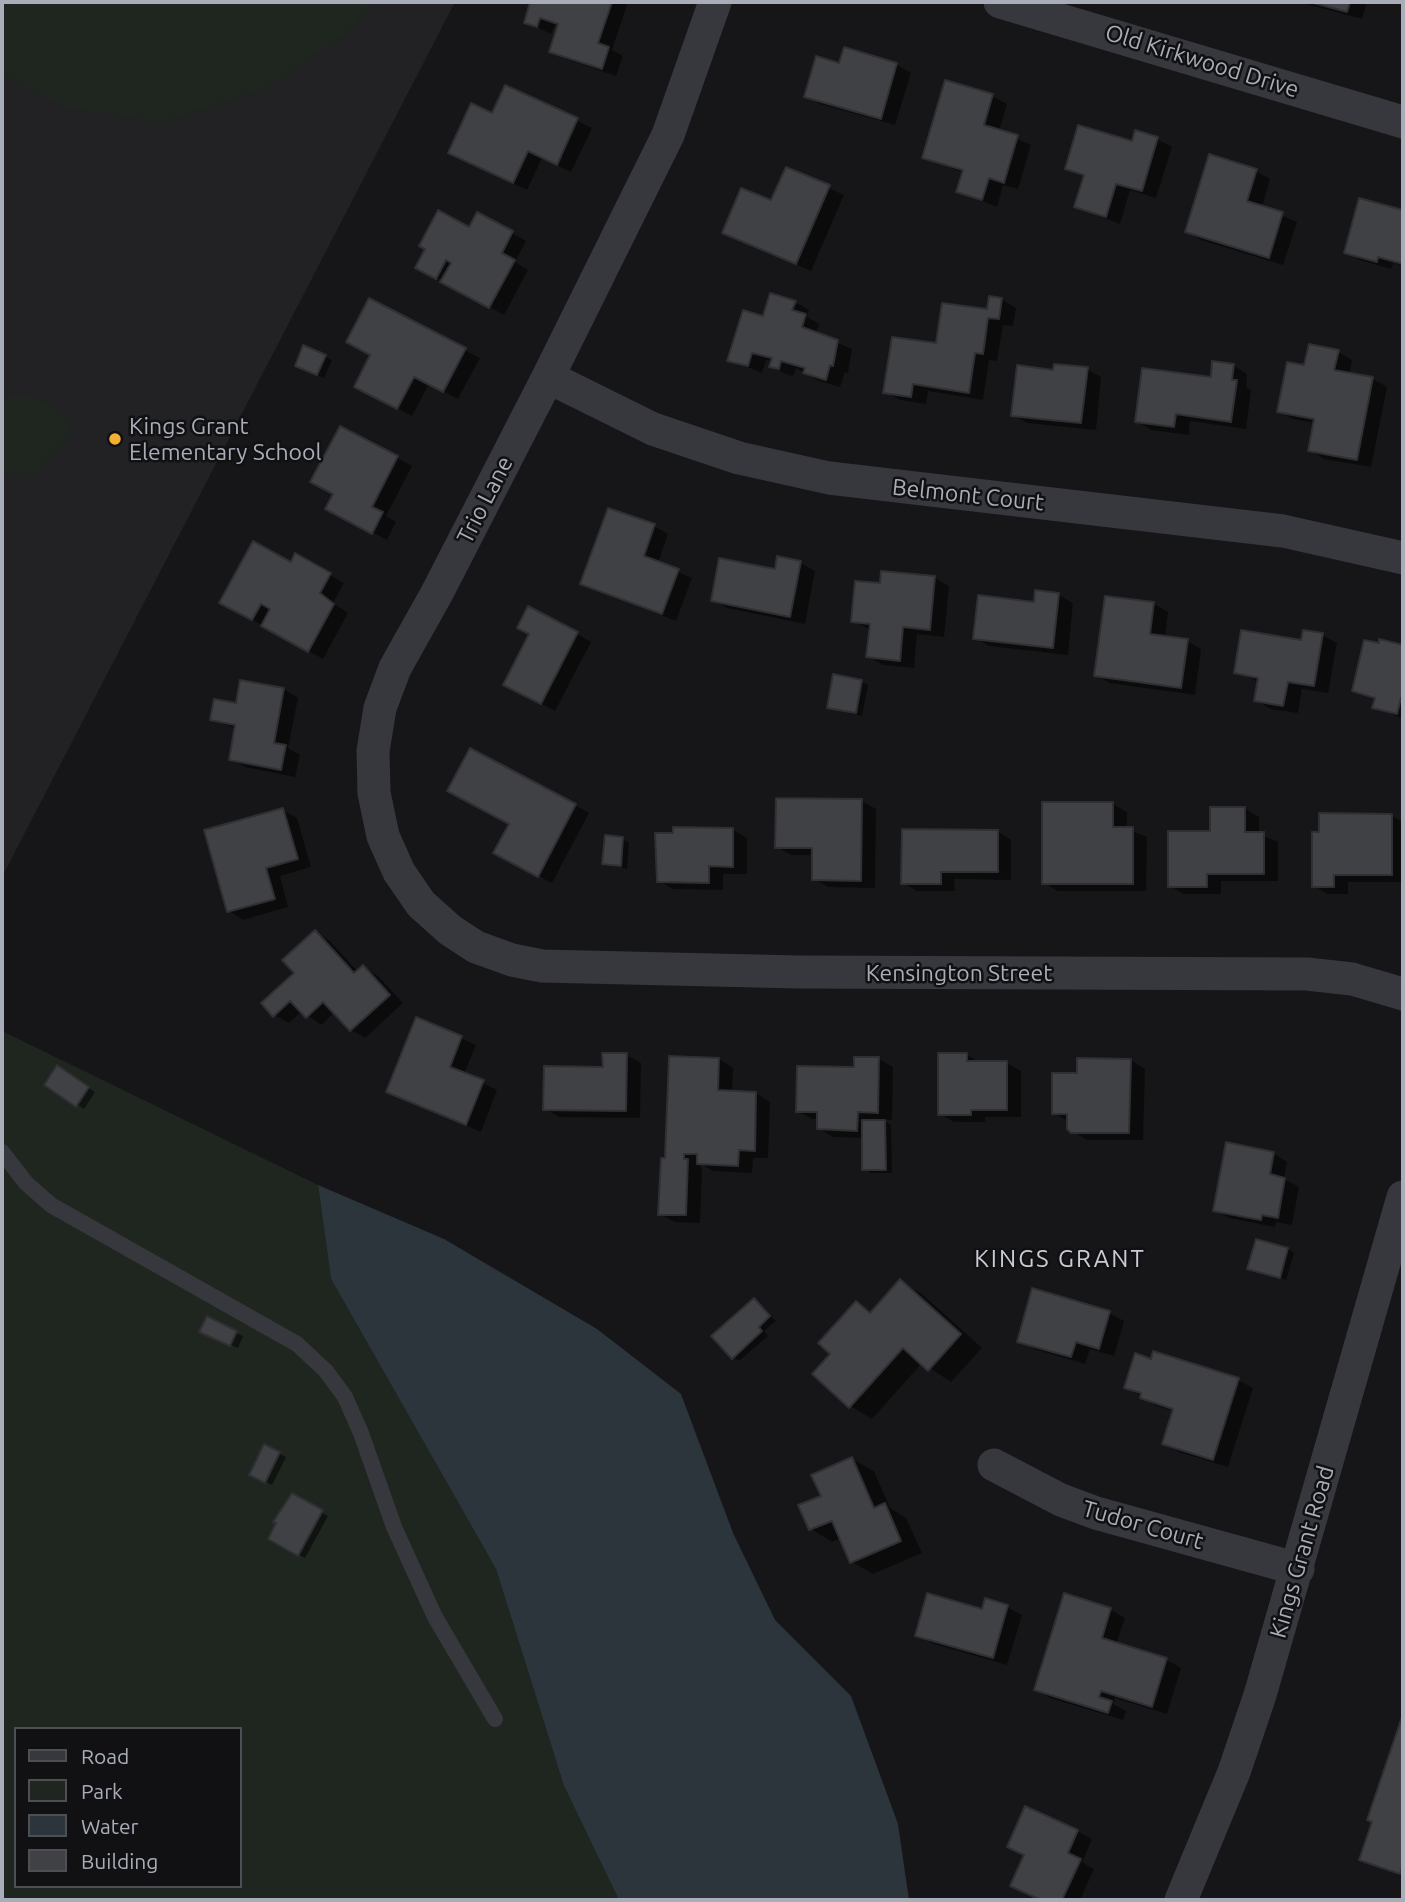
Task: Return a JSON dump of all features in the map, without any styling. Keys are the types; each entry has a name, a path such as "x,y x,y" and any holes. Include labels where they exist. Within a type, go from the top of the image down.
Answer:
{"street":[{"name":"Trio Lane","path":"512,960 476,947 450,930 421,904 399,872 383,836 374,793 373,751 380,708 395,668 437,593 548,377 668,135 715,2"},
{"name":"Old Kirkwood Drive","path":"1000,2 1403,122"},
{"name":"Belmont Court","path":"548,377 653,429 739,458 828,478 1283,531 1403,558"},
{"name":"Kensington Street","path":"512,960 542,966 761,971 1307,974 1352,979 1403,994"},
{"name":"Kings Grant Road","path":"1181,1900 1234,1772 1298,1569 1403,1197"},
{"name":"Tudor Court","path":"994,1465 1061,1500 1096,1513 1298,1569"}],"lane":[{"path":"2,1152 26,1183 51,1205 297,1344 326,1371 345,1397 361,1433 394,1527 435,1617 495,1719"}],"shaded area":[{"name":"Kings Grant Elementary School","path":"2,2 455,2 2,877"}],"green space":[{"path":"2,2 372,2 347,32 268,87 162,122 63,107 2,73"},
{"path":"2,397 31,397 61,412 71,433 35,474 2,475"},
{"path":"2,1031 318,1185 331,1279 496,1569 564,1786 619,1900 2,1900"}],"water":[{"path":"318,1185 444,1239 597,1329 681,1394 733,1533 775,1620 851,1696 898,1824 909,1900 619,1900 564,1786 496,1569 331,1279"}],"building":[{"path":"530,2 612,2 598,43 609,47 602,69 549,52 558,24 540,18 537,27 524,23"},
{"path":"1310,2 1350,2 1347,12"},
{"path":"844,47 897,63 881,119 804,97 816,56 839,63"},
{"path":"945,80 993,94 984,125 1018,135 1004,183 989,178 982,200 956,192 963,170 922,158"},
{"path":"505,85 578,118 557,165 528,151 513,183 448,153 471,103 492,113"},
{"path":"1078,125 1132,141 1135,130 1158,137 1142,191 1116,184 1106,217 1074,207 1084,175 1065,169"},
{"path":"1209,154 1257,169 1247,201 1283,212 1269,258 1185,232"},
{"path":"786,167 830,185 796,264 722,233 741,188 771,200"},
{"path":"1359,198 1403,210 1403,264 1378,257 1377,262 1344,253"},
{"path":"438,210 469,227 477,212 513,231 502,253 515,260 489,308 440,282 451,263 446,260 436,279 415,268 425,249 419,246"},
{"path":"770,293 796,301 792,310 806,314 802,327 838,340 833,366 830,365 826,380 803,373 805,368 781,361 779,369 769,367 772,358 752,353 748,366 727,361 743,310 763,316"},
{"path":"989,296 1002,298 999,319 988,318 983,354 975,353 969,393 913,384 911,397 883,393 892,337 936,343 942,303 987,309"},
{"path":"369,298 466,348 443,392 414,377 397,409 354,387 370,355 346,342"},
{"path":"1309,344 1339,350 1334,370 1373,377 1357,460 1308,451 1314,419 1277,412 1287,362 1304,365"},
{"path":"303,345 326,355 317,375 295,366"},
{"path":"1212,361 1234,364 1232,380 1237,380 1231,422 1176,414 1174,427 1135,422 1142,368 1211,377"},
{"path":"1054,364 1088,367 1081,423 1011,416 1017,365 1053,370"},
{"path":"340,426 398,456 372,507 383,512 372,534 325,509 333,494 310,482"},
{"path":"608,508 655,524 644,556 679,569 662,614 580,584"},
{"path":"253,541 291,562 295,553 331,573 320,593 334,604 308,652 261,626 270,609 261,604 252,620 219,603"},
{"path":"777,556 801,561 790,617 711,601 719,558 775,569"},
{"path":"881,571 935,576 930,630 903,627 900,661 866,657 870,624 851,622 855,581 880,583"},
{"path":"1035,590 1059,593 1053,648 973,639 978,595 1034,602"},
{"path":"1105,596 1154,602 1150,634 1188,639 1181,688 1094,676"},
{"path":"528,606 578,632 541,704 503,685 529,634 517,628"},
{"path":"1241,630 1301,640 1303,630 1323,633 1314,686 1288,682 1283,706 1254,701 1258,678 1234,673"},
{"path":"1379,639 1403,645 1403,699 1401,698 1397,714 1372,708 1375,698 1352,691 1364,640 1379,643"},
{"path":"833,674 862,680 856,713 827,708"},
{"path":"240,680 284,688 274,743 286,745 281,770 229,760 235,725 210,720 214,699 236,703"},
{"path":"470,748 576,804 538,877 493,853 509,824 447,791"},
{"path":"776,798 862,799 861,881 812,880 812,848 775,848"},
{"path":"1042,802 1113,802 1113,827 1133,827 1133,884 1042,884"},
{"path":"1210,807 1245,807 1245,832 1264,832 1264,874 1207,874 1207,887 1168,887 1168,831 1210,831"},
{"path":"283,808 298,859 266,868 275,899 227,912 204,830"},
{"path":"1319,813 1392,814 1392,875 1334,875 1334,887 1312,887 1312,832 1319,832"},
{"path":"673,827 733,828 733,867 709,866 709,883 657,882 655,833 673,833"},
{"path":"902,829 998,830 998,872 941,872 941,884 901,884"},
{"path":"605,835 623,837 621,866 602,864"},
{"path":"315,930 354,973 363,965 390,995 350,1031 323,1002 306,1018 290,1001 273,1017 261,1003 294,973 282,960"},
{"path":"416,1017 462,1036 450,1067 484,1080 466,1125 386,1092"},
{"path":"602,1053 627,1053 626,1111 543,1110 544,1066 603,1067"},
{"path":"938,1053 967,1053 967,1061 1007,1061 1007,1110 971,1110 971,1115 938,1115"},
{"path":"669,1056 719,1058 718,1090 756,1092 755,1151 739,1150 738,1166 697,1164 697,1154 684,1154 684,1159 688,1159 686,1215 658,1215 661,1158 665,1158"},
{"path":"854,1057 879,1057 878,1113 858,1112 857,1131 817,1129 817,1112 796,1112 797,1066 854,1067"},
{"path":"1077,1058 1131,1059 1129,1133 1071,1133 1067,1129 1067,1114 1052,1114 1052,1073 1077,1073"},
{"path":"57,1065 89,1087 76,1107 44,1085"},
{"path":"862,1120 885,1120 886,1170 862,1170"},
{"path":"1226,1142 1274,1152 1270,1174 1285,1178 1278,1218 1262,1215 1261,1220 1213,1211"},
{"path":"1256,1239 1288,1248 1280,1278 1247,1269"},
{"path":"900,1279 961,1334 928,1371 903,1348 849,1408 812,1374 830,1354 818,1343 856,1301 870,1313"},
{"path":"1032,1288 1110,1311 1099,1349 1076,1342 1071,1357 1017,1342"},
{"path":"754,1298 770,1316 759,1327 762,1331 732,1359 711,1336"},
{"path":"207,1316 237,1331 230,1346 199,1332"},
{"path":"1153,1351 1239,1378 1213,1460 1162,1444 1173,1409 1140,1398 1141,1393 1124,1388 1135,1353 1151,1359"},
{"path":"264,1444 280,1452 265,1483 249,1475"},
{"path":"852,1457 874,1508 885,1503 901,1541 850,1563 832,1521 809,1530 798,1505 821,1496 811,1475"},
{"path":"292,1493 323,1510 298,1556 268,1539 276,1523 273,1522"},
{"path":"927,1593 982,1609 985,1598 1008,1605 993,1658 915,1636"},
{"path":"1064,1593 1111,1608 1102,1638 1167,1658 1152,1707 1101,1691 1099,1697 1112,1701 1108,1713 1034,1690"},
{"path":"1403,1714 1403,1865 1400,1874 1359,1860 1372,1822 1367,1820"},
{"path":"1025,1806 1078,1830 1068,1853 1081,1859 1062,1900 1041,1900 1010,1886 1024,1855 1007,1847"}],"place":[{"name":"Kings Grant Elementary School","path":"115,439"}],"district":[{"name":"KINGS GRANT","path":"1060,1259"}]}
